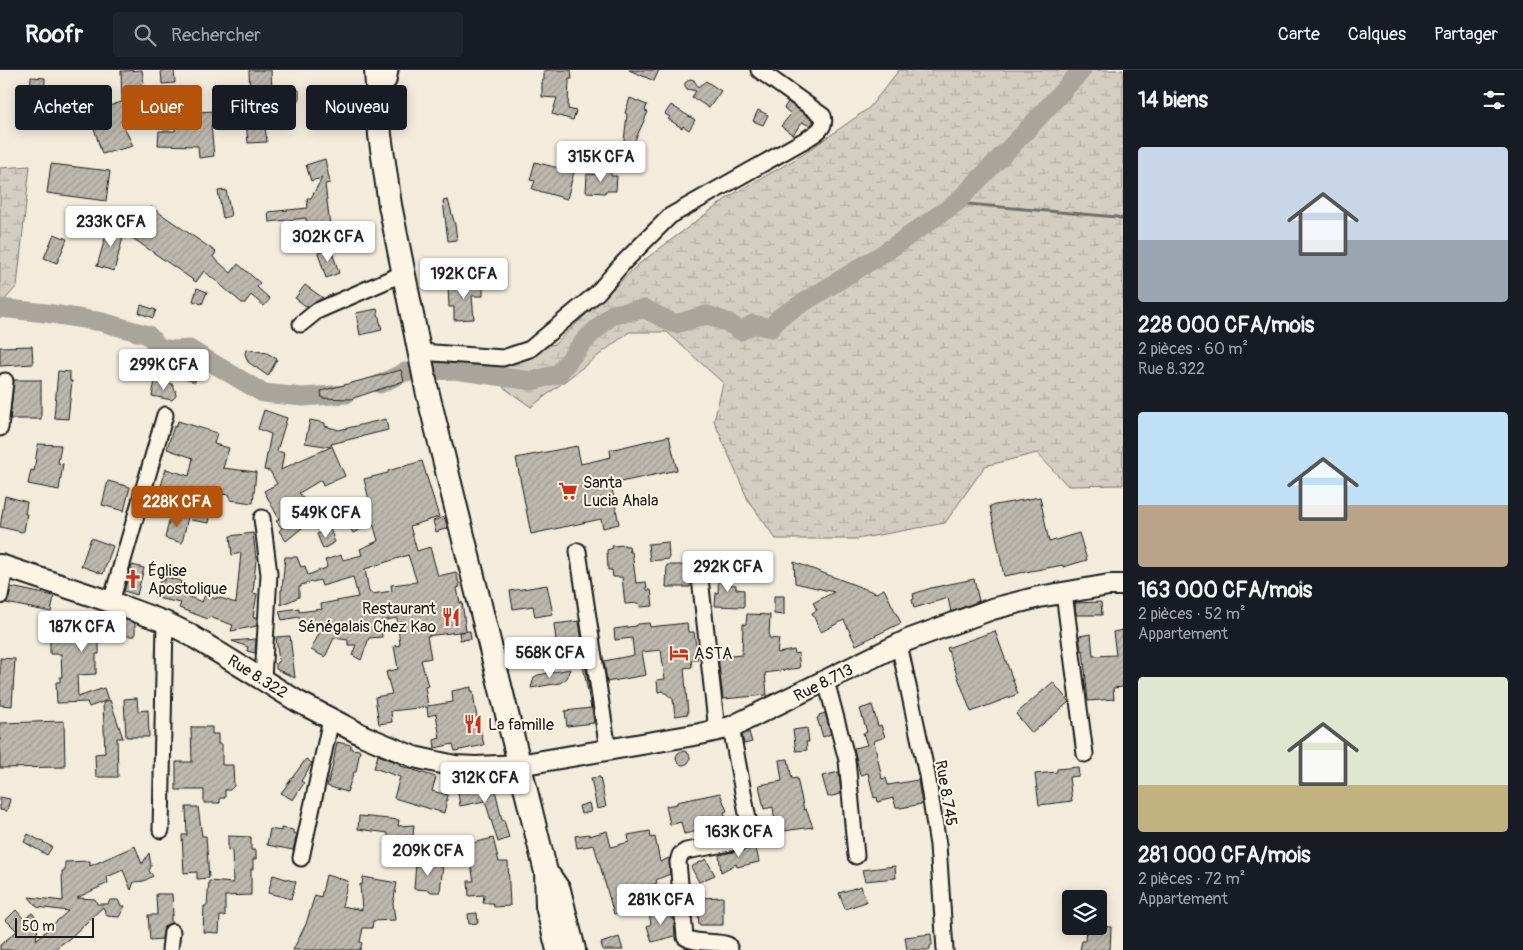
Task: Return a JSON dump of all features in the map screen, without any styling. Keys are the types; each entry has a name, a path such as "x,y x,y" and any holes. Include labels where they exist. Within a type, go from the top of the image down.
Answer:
{"highway":[{"path":"376,80 380,135 390,206 430,400 546,872 547,906 558,950"},
{"path":"546,872 559,890 574,950"}],"main road":[{"name":"Rue 8.322","path":"3,566 111,602 187,632 297,701 364,736 414,757 455,766 519,765"},
{"name":"Rue 8.713","path":"519,765 724,729 826,681 898,644 992,609 1039,597 1109,585 1123,585"}],"street":[{"path":"376,80 388,80 390,70"},
{"path":"420,352 503,358 530,349 597,293 623,263 670,216 795,146 822,128 825,122 823,116 765,72"},
{"path":"302,324 317,311 404,273"},
{"path":"0,428 5,381"},
{"path":"111,602 165,415"},
{"path":"262,518 269,574 263,679"},
{"path":"578,551 608,750"},
{"path":"0,596 3,566"},
{"path":"700,578 724,729 750,830 746,840 686,851 680,856 678,862 685,937 689,940 721,942 728,945 730,950"},
{"path":"1064,593 1085,754"},
{"path":"161,830 165,622"},
{"name":"Rue 8.745","path":"898,644 927,775 938,845 945,950"},
{"path":"826,681 847,760 856,856"},
{"path":"301,858 331,719"},
{"path":"170,950 172,932"}],"green space":[{"path":"899,70 1123,70 1123,485 1068,486 1037,453 985,466 945,523 857,539 776,539 748,500 714,421 723,383 667,332 629,332 531,407 503,387 503,358 530,349 555,344 639,264 730,196 801,156 869,108"},
{"path":"30,166 17,286 0,303 0,168"}],"building":[{"path":"142,70 144,84 122,85 122,102 121,71"},
{"path":"161,70 174,70 175,83 162,84"},
{"path":"249,70 271,70 272,85 249,85"},
{"path":"544,70 571,70 572,79 569,79 568,109 576,111 573,120 552,114 557,98 542,97"},
{"path":"629,70 659,70 654,81"},
{"path":"31,77 45,78 45,85 30,85"},
{"path":"690,79 694,80 698,87 706,81 721,91 709,108 692,97 696,91 687,89 685,86 685,83"},
{"path":"296,90 299,90 299,101 296,101"},
{"path":"630,98 647,105 645,111 648,112 630,151 623,150 627,114 625,113"},
{"path":"122,102 122,130 126,130 133,146 102,154 95,130 112,130 112,105"},
{"path":"788,102 814,121 810,126 802,122 793,135 781,126 791,114 784,108"},
{"path":"671,105 695,120 689,130 668,119 670,117 665,114"},
{"path":"758,110 768,115 763,125 753,121"},
{"path":"212,111 211,125 214,156 199,158 198,146 158,145 159,131 202,130 202,112"},
{"path":"247,130 265,130 267,142 248,143"},
{"path":"325,159 330,183 325,184 330,226 327,227 328,234 319,236 319,232 308,234 306,218 269,222 268,212 308,208 307,198 311,198 322,178 311,181 306,165"},
{"path":"535,162 574,172 567,199 532,189 535,181 530,180"},
{"path":"51,164 110,171 106,201 47,193"},
{"path":"602,170 611,171 611,176 617,176 616,191 605,191 605,193 586,192 587,174 602,175"},
{"path":"226,190 231,216 223,218 218,191"},
{"path":"448,200 457,240 448,241 443,201"},
{"path":"151,207 216,252 213,257 231,273 238,264 260,283 257,287 270,299 264,306 251,295 245,303 242,303 204,271 196,282 131,237"},
{"path":"109,225 125,230 114,271 97,266"},
{"path":"54,234 67,239 57,263 44,258"},
{"path":"331,249 339,273 326,278 318,253"},
{"path":"472,283 483,283 483,296 472,296 474,319 454,320 454,307 449,307 448,287 472,286"},
{"path":"305,285 323,298 307,307 295,298"},
{"path":"197,288 207,292 202,304 193,301"},
{"path":"141,305 156,310 153,318 139,313"},
{"path":"377,309 382,330 360,335 356,313"},
{"path":"32,346 33,364 0,366 0,347"},
{"path":"246,349 267,353 277,359 268,376 248,362 245,354"},
{"path":"142,358 148,361 150,369 145,381 133,376"},
{"path":"182,363 199,368 195,382 179,377 176,368"},
{"path":"401,370 404,381 351,399 322,398 321,391"},
{"path":"58,371 70,372 70,381 72,381 68,419 54,418"},
{"path":"14,380 41,380 41,419 10,419"},
{"path":"155,381 172,384 176,396 172,400 152,396"},
{"path":"264,410 287,418 277,451 284,453 281,470 331,447 305,443 310,420 325,423 325,426 339,430 386,419 388,430 331,444 345,476 323,486 321,480 299,493 318,519 309,526 307,524 286,541 279,531 282,528 276,521 279,519 264,491 277,484 270,471 264,470 271,434 258,429"},
{"path":"178,421 217,433 214,444 229,448 223,468 256,472 253,503 230,500 230,495 214,493 209,523 191,520 195,490 179,487 178,490 161,486 166,469 189,476 193,458 167,449 174,426 176,427"},
{"name":"Santa Lucia Ahala","path":"669,436 677,470 611,484 619,524 603,528 601,519 531,534 516,458 577,446 581,464 611,457 610,450"},
{"path":"38,444 61,445 58,463 63,464 59,490 28,484 31,470 34,471"},
{"path":"422,461 439,517 410,526 417,551 430,547 438,576 456,572 460,587 457,588 460,603 462,602 466,631 427,636 431,658 421,660 428,686 425,687 428,706 453,702 452,691 471,687 484,745 455,751 453,744 435,748 434,740 440,738 436,714 428,716 427,707 391,711 392,722 379,724 375,697 392,694 386,672 398,669 394,646 400,645 397,618 381,621 382,637 369,638 361,660 352,655 356,645 348,645 348,640 334,638 325,657 311,650 324,623 301,627 299,617 282,620 279,611 299,608 299,612 322,609 321,604 358,597 353,577 322,586 320,580 301,585 299,587 299,597 281,605 285,557 297,557 301,567 305,566 308,575 326,568 325,560 341,555 343,560 362,555 360,549 378,541 373,523 353,533 347,522 369,511 371,508 364,479 388,473 388,471","holes":["408,555 417,582 391,585 392,591 372,594 369,592 365,569"]},
{"path":"108,481 130,487 124,511 102,505"},
{"path":"5,496 27,502 24,531 0,527"},
{"path":"1040,497 1049,542 1079,533 1087,560 1063,567 1063,565 1004,576 990,506"},
{"path":"171,513 188,517 182,543 165,538"},
{"path":"444,517 448,528 436,532 433,521"},
{"path":"330,529 335,542 323,549 317,534"},
{"path":"253,533 256,559 253,593 257,594 253,617 257,618 257,626 231,631 233,625 209,617 208,619 179,608 181,603 156,598 160,580 164,581 166,577 181,581 179,593 202,602 205,595 236,603 241,553 232,555 230,536"},
{"path":"91,538 113,546 103,574 81,566"},
{"path":"668,542 669,559 650,561 648,544"},
{"path":"612,546 629,546 630,552 632,552 636,583 646,582 647,590 651,590 653,606 640,607 639,603 625,604 622,577 613,577 612,570 608,570 607,550 613,548"},
{"path":"794,562 876,593 884,589 901,623 856,645 844,620 821,632 812,613 817,610 813,603 834,592 795,583"},
{"name":"Église Apostolique","path":"132,565 144,568 137,595 124,591"},
{"path":"667,565 691,565 690,587 666,587"},
{"path":"719,567 728,569 724,584 736,585 736,589 744,590 744,607 715,606 716,593 718,593"},
{"path":"974,579 979,601 951,612 948,598 914,608 913,594 931,588"},
{"path":"547,585 553,614 535,617 533,606 513,609 510,591"},
{"path":"11,587 54,596 51,612 6,603"},
{"path":"774,596 784,596 784,615 774,614"},
{"path":"1101,602 1102,615 1076,615 1075,603"},
{"path":"747,614 770,615 769,638 779,639 777,653 794,650 795,654 798,653 800,668 765,673 767,695 723,699 718,657 742,655 743,624 746,624"},
{"path":"53,619 126,620 135,623 135,636 99,636 99,654 96,654 96,674 77,675 78,697 104,688 108,700 89,707 87,702 57,703 56,682 60,682 60,677 62,677 61,654 50,654 50,637 53,637"},
{"path":"579,621 594,723 567,726 565,711 591,708 580,650 538,656 533,656 532,651 535,646 534,643 556,640 554,624"},
{"path":"649,623 650,627 687,623 688,632 694,632 698,660 691,660 692,667 684,668 688,714 675,716 673,699 663,691 658,692 657,680 665,679 661,650 642,652 646,675 607,682 604,661 634,655 632,638 615,640 614,629"},
{"path":"1123,630 1123,687 1113,688 1114,699 1088,701 1083,650 1081,651 1079,636 1091,634 1093,656 1116,655 1113,632"},
{"path":"470,631 471,639 460,640 459,632"},
{"path":"995,631 1018,694 971,712 947,648"},
{"path":"290,636 295,678 276,669 276,663 279,662 276,637"},
{"path":"256,639 255,653 247,651 248,647 232,641"},
{"path":"0,658 15,659 12,706 0,705"},
{"path":"570,669 567,678 560,683 531,688 534,677 538,675"},
{"path":"1053,682 1069,702 1032,733 1016,714"},
{"path":"137,698 138,711 148,710 149,737 126,737 124,699"},
{"path":"110,700 123,738 117,738 118,777 96,777 95,754 105,753 103,703"},
{"path":"872,705 878,726 881,725 885,737 874,741 882,779 886,778 888,785 918,780 922,804 900,808 896,807 893,798 878,802 877,797 874,798 868,773 860,775 854,748 867,745 863,733 867,732 860,709"},
{"path":"825,713 831,734 823,737 817,718"},
{"path":"64,721 65,767 0,768 0,723"},
{"path":"191,727 212,727 212,734 218,734 218,744 222,744 222,765 233,765 234,786 230,790 225,790 225,798 220,798 220,803 204,803 204,790 176,790 176,762 192,762"},
{"path":"807,728 809,742 806,742 807,750 796,751 793,730"},
{"path":"749,732 752,742 744,744 742,735"},
{"path":"337,742 351,745 351,749 360,750 356,772 354,772 347,792 327,786"},
{"path":"683,751 688,753 690,758 688,763 683,765 678,763 676,758 678,753"},
{"path":"378,755 401,764 401,766 436,777 432,791 448,795 444,813 394,798 400,777 374,768"},
{"path":"306,759 312,763 301,781 304,783 293,800 281,793"},
{"path":"788,759 792,779 797,778 804,810 806,809 813,827 776,832 773,807 764,809 759,785 782,781 779,760"},
{"path":"1078,767 1079,776 1069,777 1072,801 1039,805 1035,774 1057,772 1057,769"},
{"path":"839,772 841,794 828,797 822,776"},
{"path":"600,777 606,807 597,809 591,778"},
{"path":"493,781 502,820 504,820 509,838 498,842 485,801 460,806 457,787"},
{"path":"720,793 727,811 724,812 727,825 684,834 681,822 670,825 666,806"},
{"path":"0,797 10,799 7,811 0,810"},
{"path":"589,803 591,812 581,814 579,806"},
{"path":"186,807 198,807 202,836 206,836 209,878 197,879 197,872 184,873 182,835 187,835"},
{"path":"359,816 399,820 398,826 414,825 413,836 398,836 397,853 387,852 388,833 358,829"},
{"path":"281,828 293,830 293,833 297,834 293,850 267,845 270,829 281,831"},
{"path":"607,831 611,847 629,842 628,835 650,831 651,838 655,837 660,862 669,858 670,874 656,880 657,883 634,891 638,907 614,914 594,845 577,848 575,836 589,834 589,836"},
{"path":"28,834 52,847 47,855 24,842"},
{"path":"228,836 251,837 251,850 256,850 256,859 253,859 253,869 251,869 251,895 225,896 225,916 220,916 219,933 203,932 204,906 207,906 209,881 233,883 232,850 228,851"},
{"path":"493,838 499,862 508,862 510,906 494,907 493,903 483,903 484,895 469,896 468,881 474,881 469,844"},
{"path":"755,843 759,862 737,867 736,864 721,872 719,855 748,849"},
{"path":"135,846 142,864 149,853 151,866 149,871 153,876 144,881 134,882 131,890 123,870 107,877 108,883 77,898 95,899 97,904 108,904 110,900 118,900 121,906 125,906 119,917 107,916 103,907 70,938 53,950 0,950 0,945 17,931 6,920 16,910 24,919 32,913 39,921 36,940 68,911 37,907 29,897 63,901 62,871 65,871 65,862 90,861 90,866"},
{"path":"706,859 715,875 699,882 691,867"},
{"path":"416,863 443,864 440,892 414,889"},
{"path":"895,866 896,878 865,881 862,870"},
{"path":"273,875 296,882 291,899 268,893"},
{"path":"326,875 348,881 342,906 362,910 360,884 362,885 363,877 397,883 393,903 395,920 373,921 372,928 363,928 360,950 293,950 306,924 315,895 321,897"},
{"path":"861,886 866,902 845,909 839,893"},
{"path":"156,894 172,894 173,915 171,915 171,923 164,927 162,939 150,940 148,915 157,915"},
{"path":"723,897 723,925 699,925 697,898"},
{"path":"669,910 671,919 674,918 675,936 652,942 647,926 651,924 649,913"},
{"path":"477,913 478,923 469,924 468,914"},
{"path":"1107,927 1111,927 1110,950 1080,950 1082,941 1085,941 1085,935 1107,935"},
{"path":"931,934 932,945 930,950 907,950 905,937"},
{"path":"619,937 623,950 603,950 601,943"}],"waterway":[{"path":"380,384 405,372 454,370 532,381 558,374 585,340 613,314 645,309 675,324 707,315 727,322 741,331 753,324 771,328 780,317 884,253 956,203 1082,70"},
{"path":"956,203 1123,219"},
{"path":"0,308 102,322 148,335 160,348 173,350 189,349 263,393 303,397 346,394"}],"place":[{"name":"Santa Lucia Ahala","path":"568,491"},
{"name":"Église Apostolique","path":"133,579"},
{"name":"Restaurant Sénégalais Chez Kao","path":"451,617"},
{"name":"ASTA","path":"679,653"},
{"name":"La famille","path":"473,724"}]}
